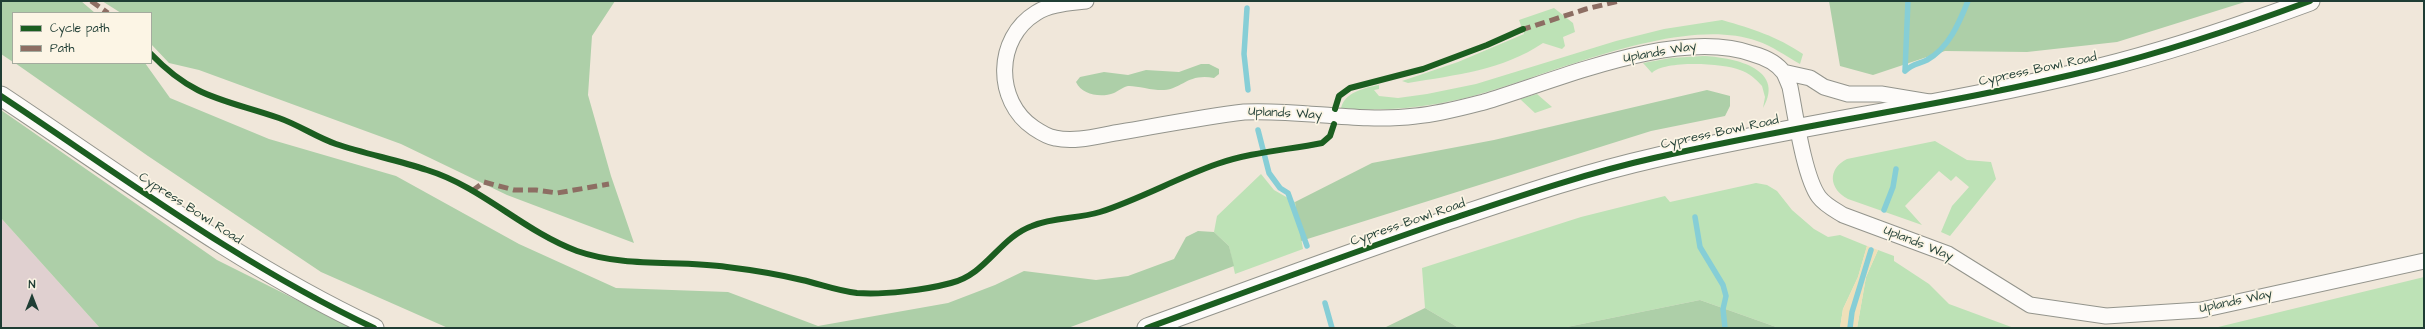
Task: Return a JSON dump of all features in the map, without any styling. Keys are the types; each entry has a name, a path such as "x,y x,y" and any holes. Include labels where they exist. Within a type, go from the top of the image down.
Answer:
{"street":[{"name":"Uplands Way","path":"1086,1 1057,5 1037,12 1024,22 1015,33 1005,59 1006,86 1016,111 1027,123 1054,138 1088,137 1244,112 1266,110 1358,119 1391,118 1439,113 1484,102 1614,61 1683,47 1725,46 1744,50 1763,57 1783,72 1790,87 1797,128 1815,190 1828,205 1843,215 1948,254 2030,305 2106,316 2201,310 2424,261"},
{"name":"Cypress Bowl Road","path":"1147,328 1405,235 1532,192 1652,158 1797,128 1934,103 2096,69 2177,47 2310,1"},
{"path":"1783,72 1810,78 1824,87 1848,94 1880,94 1934,103"},
{"name":"Cypress Bowl Road","path":"1,96 246,259 331,308 374,328"}],"shaded area":[{"path":"1,218 99,327 100,328 1,328"}],"green space":[{"path":"1,1 81,1 94,12 12,12 12,61 1,54"},
{"path":"102,1 615,1 592,36 588,95 611,176 634,243 507,195 401,144 199,70 169,63 152,45 152,12 119,12"},
{"path":"1829,1 2248,1 2117,42 2027,52 1945,51 1873,75 1840,66"},
{"path":"1554,8 1573,23 1575,32 1563,37 1565,46 1562,49 1543,43 1512,60 1478,70 1408,83 1402,81 1458,62 1524,34 1519,20"},
{"path":"1722,20 1783,42 1803,54 1800,64 1774,48 1757,41 1725,35 1689,36 1650,42 1609,52 1461,99 1416,107 1371,110 1341,108 1343,103 1351,94 1361,89 1373,86 1379,85 1379,89 1374,90 1379,96 1398,98 1427,94 1476,84 1616,41 1664,29"},
{"path":"1703,56 1740,62 1752,67 1762,74 1768,83 1768,94 1763,108 1765,97 1762,86 1752,76 1740,70 1708,64 1681,64 1668,66 1652,73 1643,63 1671,58"},
{"path":"16,64 146,64 170,98 269,139 396,176 519,244 616,288 728,292 818,326 948,303 995,285 1024,271 1096,280 1128,276 1174,259 1186,237 1198,231 1214,232 1229,246 1234,266 1068,328 448,328 321,272 148,156"},
{"path":"1201,64 1209,64 1219,69 1219,74 1214,78 1205,77 1192,79 1170,89 1160,90 1128,86 1114,93 1103,95 1087,93 1076,82 1080,77 1104,72 1128,75 1146,70 1179,72"},
{"path":"1707,90 1730,96 1730,106 1725,116 1651,131 1301,241 1295,202 1372,163 1494,140"},
{"path":"1537,94 1552,107 1535,113 1520,99"},
{"path":"1,110 217,260 353,328 99,327 1,218"},
{"path":"1935,141 1967,160 1991,162 1996,179 1950,236 1941,232 1952,206 1969,187 1956,176 1951,181 1939,171 1905,206 1922,225 1848,199 1837,190 1834,185 1833,179 1836,168 1847,159"},
{"path":"1261,174 1274,190 1295,202 1303,249 1235,274 1229,246 1214,232 1217,216"},
{"path":"1756,183 1767,185 1777,191 1792,210 1814,229 1828,237 1840,235 1867,246 1858,277 1843,309 1840,328 1779,328 1700,300 1562,328 1459,328 1425,308 1422,268 1581,217 1665,196 1670,202"},
{"path":"1878,250 1894,256 1894,261 1929,284 1949,304 2014,328 1857,328 1866,277"},
{"path":"2424,277 2424,328 2214,328 2420,278"},
{"path":"1700,300 1779,328 1562,328"},
{"path":"1425,308 1459,328 1384,328"}],"sand":[{"path":"1867,246 1878,250 1866,277 1857,328 1840,328 1843,309 1858,277"}],"waterway":[{"path":"1905,71 1908,1"},
{"path":"1905,71 1913,65 1927,60 1941,49 1957,26 1968,1"},
{"path":"1247,8 1244,54 1248,90"},
{"path":"1258,130 1269,173 1280,188 1288,193 1307,246"},
{"path":"1884,210 1893,187 1896,169"},
{"path":"1695,217 1700,247 1723,285 1726,296 1723,309 1725,328"},
{"path":"1850,328 1852,312 1871,250"},
{"path":"1325,303 1332,328"}],"marked path":[{"path":"91,1 107,12"},
{"path":"1521,30 1586,9 1619,1"},
{"path":"472,191 484,182 514,190 536,190 557,193 609,184"}],"cycle path":[{"path":"1147,328 1408,234 1523,195 1601,171 1709,146 1931,104 2041,82 2096,69 2204,38 2310,1"},
{"path":"1335,109 1339,96 1350,88 1423,69 1487,45 1523,29"},
{"path":"152,55 181,80 210,96 279,118 336,144 416,166 447,178 466,187 539,232 577,251 614,260 708,265 755,271 857,293 904,291 929,288 951,283 974,272 1010,239 1032,226 1049,221 1100,212 1230,160 1322,143 1330,136 1334,124"},
{"path":"1,96 138,189 230,249 325,304 374,328"}]}
